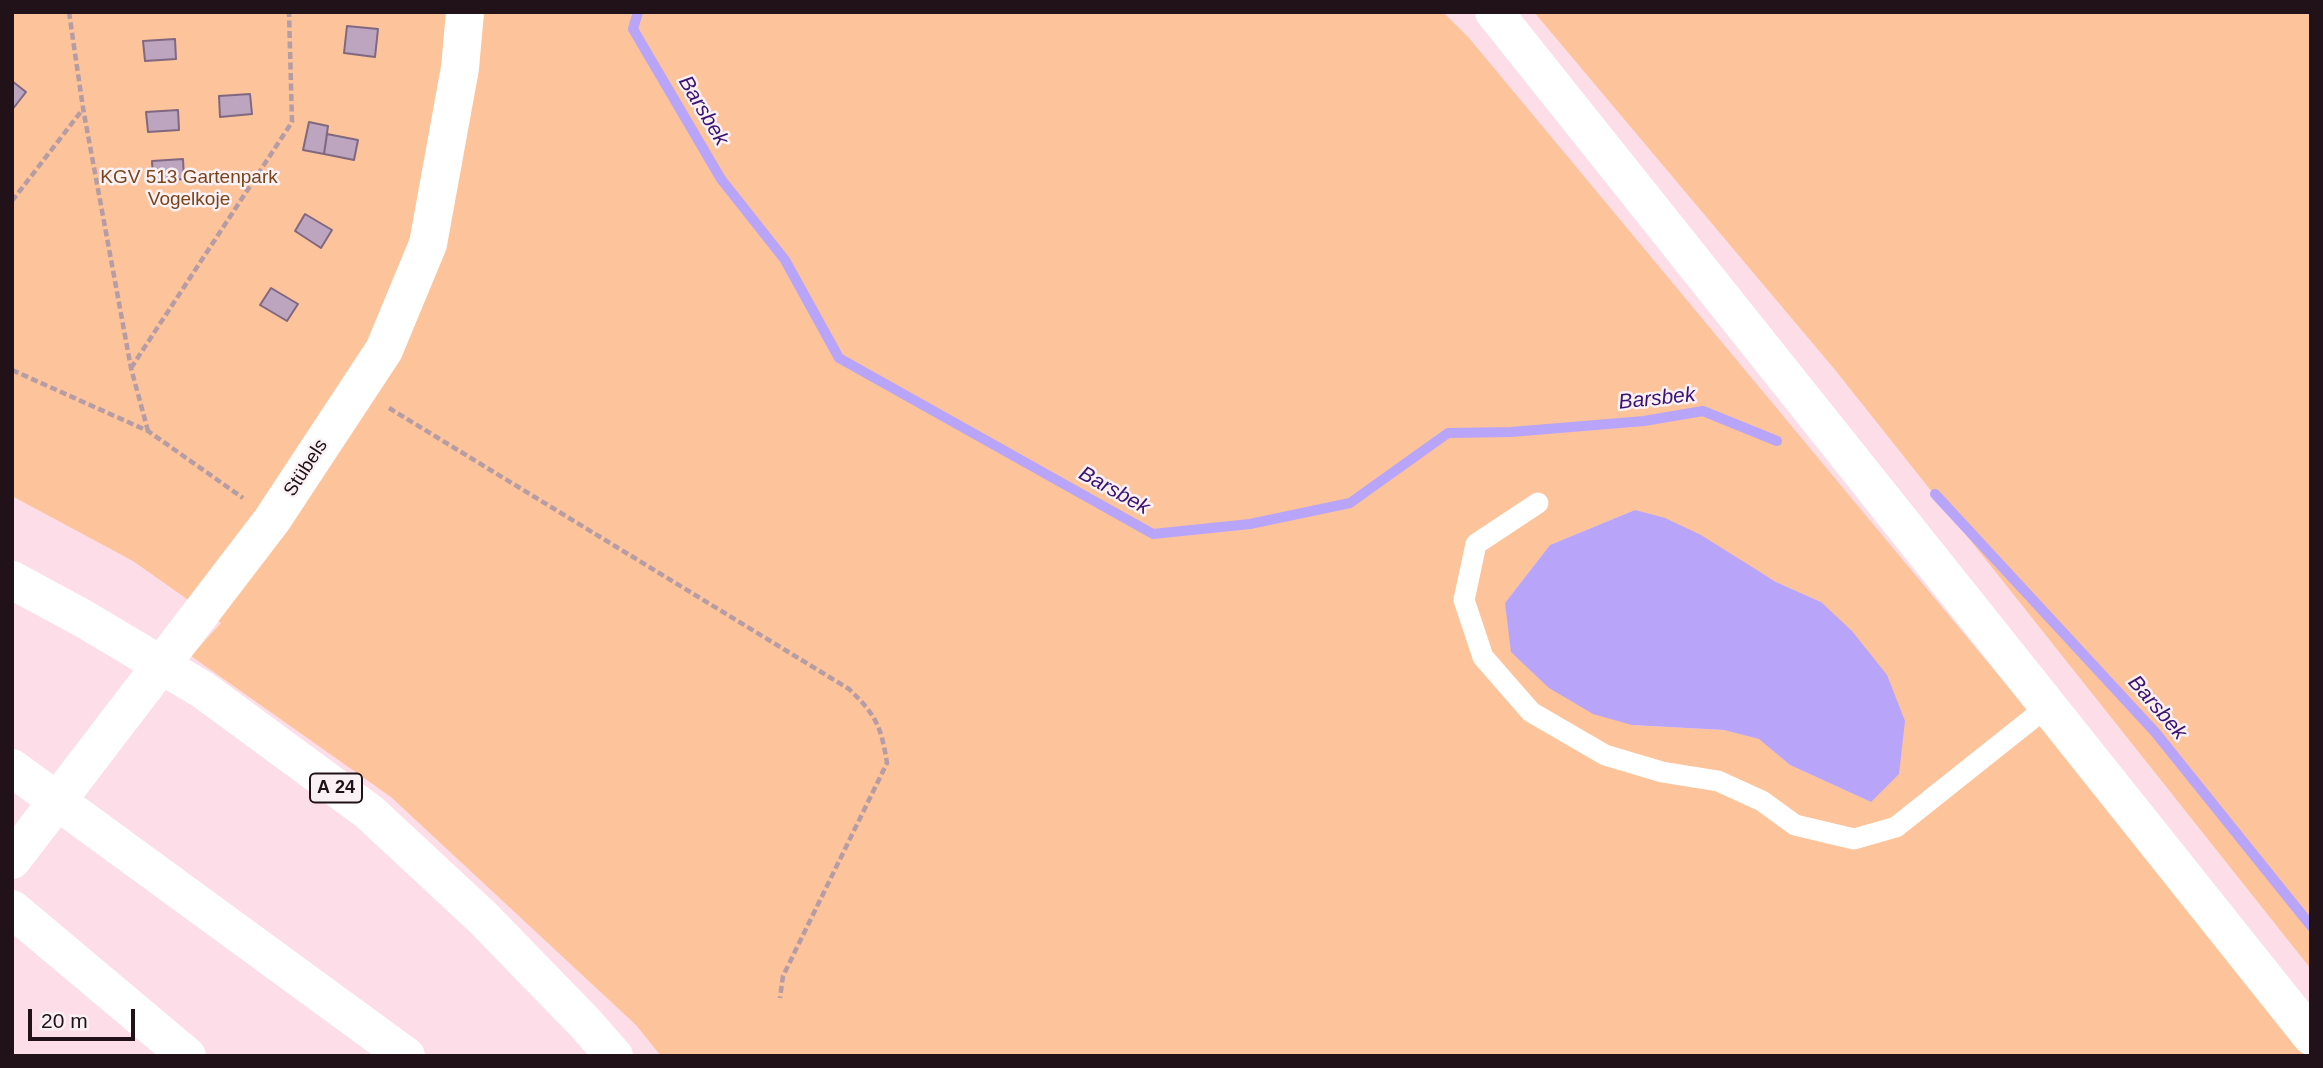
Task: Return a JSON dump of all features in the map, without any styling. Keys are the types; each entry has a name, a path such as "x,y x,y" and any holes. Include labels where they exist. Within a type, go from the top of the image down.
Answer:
{"main road":[{"name":"Stübels","path":"12,860 272,520 384,350 428,244 460,68 465,12"},
{"path":"1494,12 2311,1036"},
{"name":"A 24","path":"12,580 84,619 203,690 369,813 483,918 614,1056"},
{"path":"12,768 406,1056"},
{"path":"12,909 187,1056"},
{"path":"64,952 156,1056"}],"lane":[{"path":"1538,503 1476,544 1464,600 1483,657 1531,712 1605,755 1662,772 1718,781 1762,801 1795,825 1854,839 1896,827 2048,706"}],"path":[{"path":"69,12 83,108 131,368 148,431"},
{"path":"131,368 292,122 289,12"},
{"path":"12,201 83,108"},
{"path":"12,370 148,431 272,520"},
{"path":"358,390 849,690 870,710 882,735 887,763 783,976 780,998"}],"green space":[{"name":"KGV 513 Gartenpark Vogelkoje","path":"12,12 1443,12 1469,38 2084,778 2308,1056 661,1056 636,1025 391,797 191,656 221,623 133,561 12,496","holes":["1635,510 1739,560 1776,582 1821,602 1871,802 1790,765 1760,739 1724,730 1632,725 1505,603 1550,545"]},
{"path":"1534,12 2311,12 2311,969 1836,371"}],"shaded area":[{"path":"1635,510 1665,518 1701,535 1776,582 1821,602 1852,631 1887,675 1905,721 1899,774 1871,802 1790,765 1759,739 1724,730 1632,725 1593,714 1549,688 1511,652 1505,603 1550,545"}],"building":[{"path":"347,26 378,29 375,57 344,53"},
{"path":"175,39 176,59 145,61 143,41"},
{"path":"12,81 26,92 12,110"},
{"path":"250,94 252,114 220,117 219,96"},
{"path":"178,110 179,130 148,132 146,112"},
{"path":"309,122 328,126 324,154 303,150"},
{"path":"327,134 358,140 354,160 324,154"},
{"path":"183,159 184,179 153,181 152,161"},
{"path":"305,214 332,230 321,248 295,231"},
{"path":"271,288 298,304 287,321 260,305"}],"waterway":[{"name":"Barsbek","path":"638,12 633,29 721,179 785,260 839,358 1153,534 1250,524 1350,503 1448,433 1511,432 1644,421 1703,411 1777,441"},
{"name":"Barsbek","path":"1935,494 2155,732 2311,926"}]}
